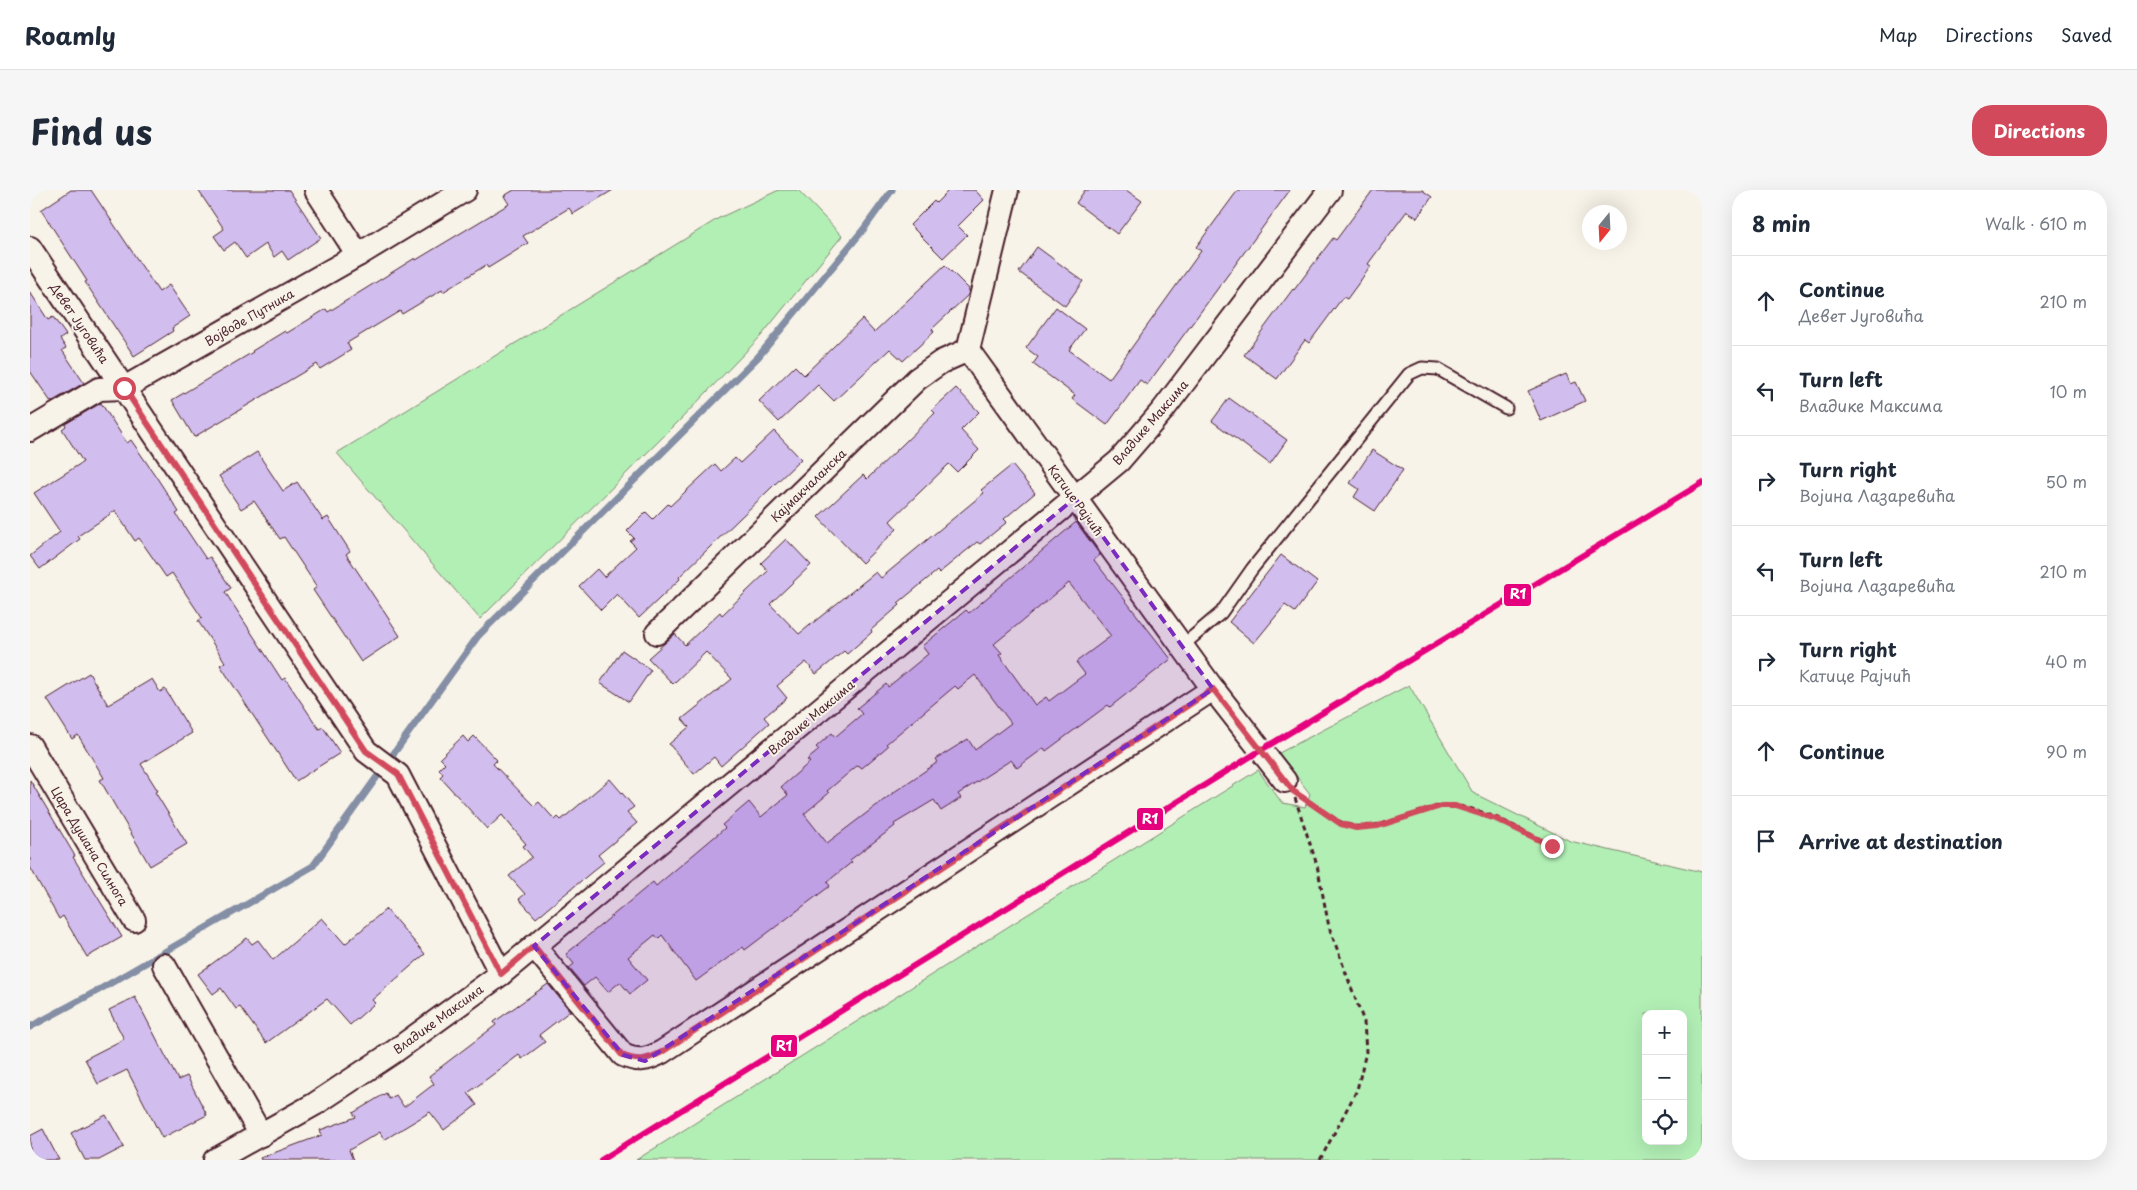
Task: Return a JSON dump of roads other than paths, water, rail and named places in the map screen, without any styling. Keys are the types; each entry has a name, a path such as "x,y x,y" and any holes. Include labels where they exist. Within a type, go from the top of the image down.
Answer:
{"street":[{"path":"316,190 358,255"},
{"name":"Војводе Путника","path":"30,430 100,389 124,388 358,255 465,190"},
{"path":"968,350 1006,190"},
{"name":"Владике Максима","path":"215,1160 315,1104 379,1062 501,974 1119,460 1163,410 1330,190"},
{"name":"Девет Југовића","path":"30,248 366,751 398,774 501,974"},
{"name":"Катице Рајчић","path":"968,350 1213,689 1285,781"},
{"name":"Кајмакчаланска","path":"658,632 917,379 941,362 968,350"},
{"path":"534,946 622,1055 633,1060 645,1061 662,1052 1213,689"},
{"name":"Цара Душана Силнога","path":"30,746 134,920"},
{"path":"164,965 262,1135"}],"lane":[{"path":"1182,646 1221,613 1252,569 1409,374 1422,368 1438,369 1506,408"}],"waterway":[{"path":"30,1027 97,991 313,866 478,636 758,357 863,230 892,190"}]}
